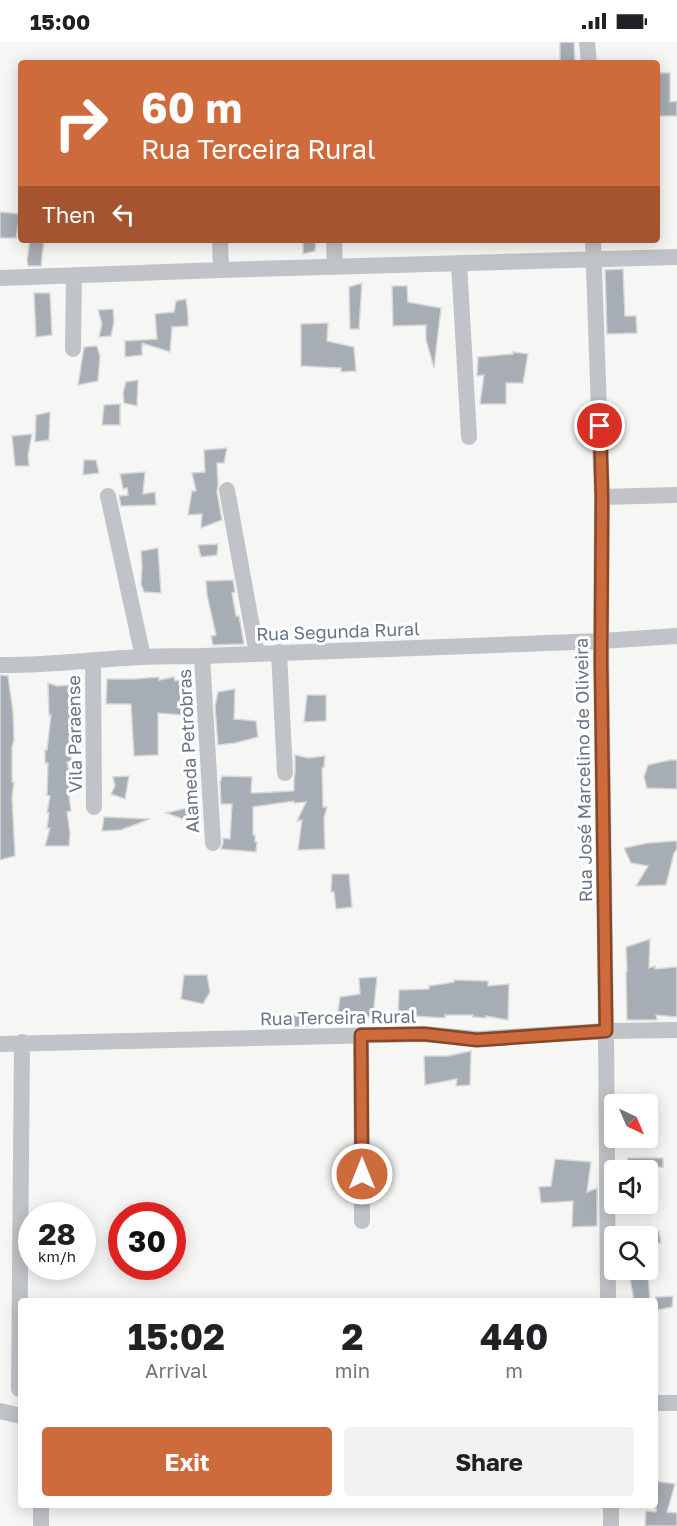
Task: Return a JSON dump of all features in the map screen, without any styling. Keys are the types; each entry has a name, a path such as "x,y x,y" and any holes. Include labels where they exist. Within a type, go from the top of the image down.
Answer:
{"street":[{"path":"587,42 589,60"},
{"path":"220,243 220,270"},
{"path":"334,243 335,267"},
{"name":"Rua José Marcelino de Oliveira","path":"593,243 601,641 608,1298"},
{"path":"0,278 677,257"},
{"path":"459,263 469,437"},
{"path":"73,349 74,275"},
{"path":"227,490 257,654"},
{"path":"599,505 677,495"},
{"path":"108,496 143,657"},
{"name":"Rua Segunda Rural","path":"0,665 143,657 601,641 677,636"},
{"path":"279,652 285,773"},
{"name":"Alameda Petrobras","path":"202,656 213,843"},
{"name":"Vila Paraense","path":"93,661 94,807"},
{"name":"Rua Terceira Rural","path":"0,1044 424,1034 477,1040 606,1031 677,1030"},
{"path":"361,1035 362,1221"},
{"path":"20,1298 22,1042"},
{"path":"658,1403 677,1403"},
{"path":"0,1411 18,1415"},
{"path":"41,1508 41,1526"},
{"path":"611,1508 611,1526"}],"building":[{"path":"560,42 574,42 575,60 560,60"},
{"path":"660,73 670,73 670,102 677,101 677,116 660,116"},
{"path":"0,212 18,214 16,238 0,238"},
{"path":"30,243 44,243 41,266 28,266"},
{"path":"303,243 316,243 315,251 303,254"},
{"path":"623,269 625,316 636,316 637,333 607,334 605,270"},
{"path":"362,283 359,329 350,329 349,287"},
{"path":"392,286 407,286 408,302 441,308 434,368 426,340 426,325 393,326"},
{"path":"34,293 50,293 52,335 36,337"},
{"path":"186,299 188,326 172,327 170,352 142,343 142,355 125,357 125,341 157,339 155,314 174,312 176,301"},
{"path":"113,309 114,322 111,336 99,337 102,324 98,310"},
{"path":"328,323 327,341 354,347 356,371 341,372 341,368 301,366 301,324"},
{"path":"97,346 100,356 98,381 78,385 84,347"},
{"path":"513,352 528,354 523,383 506,383 506,404 480,404 484,375 477,376 478,357 513,354"},
{"path":"138,380 137,406 124,403 123,393 126,382"},
{"path":"120,404 120,425 102,425 104,405"},
{"path":"50,412 49,440 35,442 36,415"},
{"path":"32,434 28,455 29,466 15,466 12,436"},
{"path":"227,448 224,463 217,463 217,492 222,520 201,528 202,514 188,515 192,491 196,491 192,473 205,472 204,450"},
{"path":"84,460 96,460 99,473 83,475"},
{"path":"145,472 143,494 155,492 156,505 121,506 119,496 128,495 127,488 123,489 120,474"},
{"path":"218,544 217,555 201,557 198,545"},
{"path":"158,548 161,593 144,592 141,584 141,551"},
{"path":"233,580 235,592 232,593 244,644 213,645 211,636 216,635 206,581"},
{"path":"0,675 8,676 13,712 12,782 14,782 12,797 15,856 0,860"},
{"path":"159,677 159,680 174,677 175,681 193,678 194,716 158,713 158,755 134,756 131,704 106,704 107,679"},
{"path":"48,683 57,686 75,685 75,698 72,698 70,755 72,761 67,762 71,780 69,780 69,796 71,811 67,812 69,846 45,846 50,828 47,828 50,796 47,795 48,763 45,763 51,715 49,715"},
{"path":"235,689 234,719 256,721 258,737 218,745 215,706 218,692"},
{"path":"307,695 326,695 326,721 304,722"},
{"path":"295,755 308,758 325,756 322,768 323,807 327,807 324,818 325,849 298,850 302,820 297,821 306,802 294,803 294,801 253,807 253,835 257,842 256,852 221,849 223,838 230,839 232,804 221,804 222,776 252,777 251,792 253,793 293,791"},
{"path":"677,760 677,789 647,788 644,777 648,765"},
{"path":"129,776 125,799 111,794 115,786 113,777"},
{"path":"200,805 201,823 194,823 166,813"},
{"path":"104,817 150,819 121,830 102,831"},
{"path":"677,841 677,849 666,885 636,886 648,866 631,863 624,848 648,843"},
{"path":"332,874 349,874 352,907 336,909 334,892 331,892"},
{"path":"650,939 649,968 677,967 677,1017 656,1015 657,1020 627,1020 626,947"},
{"path":"184,975 207,975 210,992 203,1004 181,999"},
{"path":"377,977 373,1017 349,1017 350,1022 338,1024 340,997 360,994 359,978"},
{"path":"454,980 488,981 488,986 509,984 508,1020 486,1016 486,1018 473,1017 473,1015 445,1015 445,1018 413,1016 413,1021 398,1018 399,990 429,989 429,986 454,982"},
{"path":"310,1014 306,1022 308,1026 286,1027 286,1015"},
{"path":"471,1051 470,1085 456,1086 457,1079 425,1085 424,1056 448,1056"},
{"path":"628,1158 663,1158 663,1167 658,1167 658,1160 628,1160"},
{"path":"555,1159 591,1162 587,1192 597,1188 597,1226 572,1227 573,1201 541,1203 539,1187 551,1186"},
{"path":"659,1231 661,1243 658,1243"},
{"path":"630,1280 648,1280 650,1298 634,1298"},
{"path":"673,1296 672,1307 658,1310 658,1298 656,1297"},
{"path":"658,1481 675,1484 667,1512 677,1513 677,1526 645,1526 646,1511 656,1512"}],"route":[{"path":"362,1174 361,1035 424,1034 477,1040 606,1031 600,426"}]}
